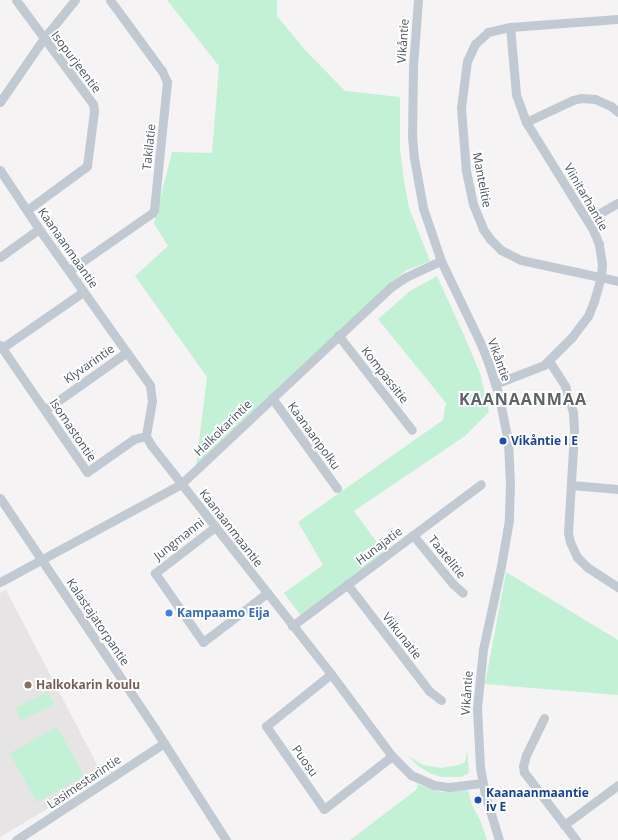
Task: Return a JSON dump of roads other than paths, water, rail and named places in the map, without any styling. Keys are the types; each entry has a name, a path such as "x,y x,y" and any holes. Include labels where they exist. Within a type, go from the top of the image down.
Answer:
{"street":[{"name":"Isopurjeentie","path":"16,0 93,104 94,111 87,166 27,210"},
{"path":"0,102 44,38 76,0"},
{"name":"Takilatie","path":"70,270 152,213 154,210 167,82 162,71 110,0"},
{"name":"Vikåntie","path":"418,0 412,105 414,158 423,208 441,261 480,342 495,384 508,440 510,485 509,520 483,649 478,689 478,742 483,783"},
{"name":"Mantelitie","path":"618,19 510,27 494,30 482,37 470,52 464,73 462,129 466,171 477,217 490,240 509,256 520,260 618,280"},
{"name":"Viinitarhantie","path":"495,384 538,369 549,361 588,316 594,302 601,277 601,253 594,230 526,122 516,94 510,27"},
{"path":"526,122 573,100 581,98 595,98 611,106 618,112"},
{"name":"Kaanaanmaantie","path":"0,170 39,229 70,270 150,385 152,402 146,436 150,445 331,674 392,756 411,776 434,785 449,787 483,783"},
{"path":"588,220 618,203"},
{"path":"0,257 39,229"},
{"name":"Halkokarintie","path":"0,582 181,484 338,335 400,281 441,261"},
{"path":"1,346 84,292"},
{"name":"Kompassitie","path":"338,335 412,430"},
{"name":"Isomastontie","path":"1,346 88,472 134,439 146,436"},
{"name":"Klyvarintie","path":"45,410 127,352"},
{"path":"549,361 565,386 573,412 574,432 568,533 572,548 577,557 587,567 618,587"},
{"name":"Kaanaanpolku","path":"272,398 337,488"},
{"name":"Hunajatie","path":"292,626 481,484"},
{"path":"571,485 618,489"},
{"name":"Kalastajatorpantie","path":"0,498 164,743 226,840"},
{"name":"Jungmanni","path":"215,527 155,573 203,642 267,593"},
{"name":"Taatelitie","path":"413,535 453,584 463,593"},
{"name":"Viikunatie","path":"347,584 429,691 442,700"},
{"name":"Puosu","path":"331,674 266,726 324,809 392,756"},
{"path":"544,718 526,755 523,766 524,772 576,840"},
{"name":"Lasimestarintie","path":"16,840 164,743"},
{"path":"483,783 499,840"},
{"path":"564,825 618,785"}],"place":[{"name":"Vikåntie I E","path":"503,441"},
{"name":"Kampaamo Eija","path":"169,613"},
{"name":"Halkokarin koulu","path":"28,685"},
{"name":"Kaanaanmaantie iv E","path":"478,800"}],"district":[{"name":"KAANAANMAA","path":"523,399"}]}
